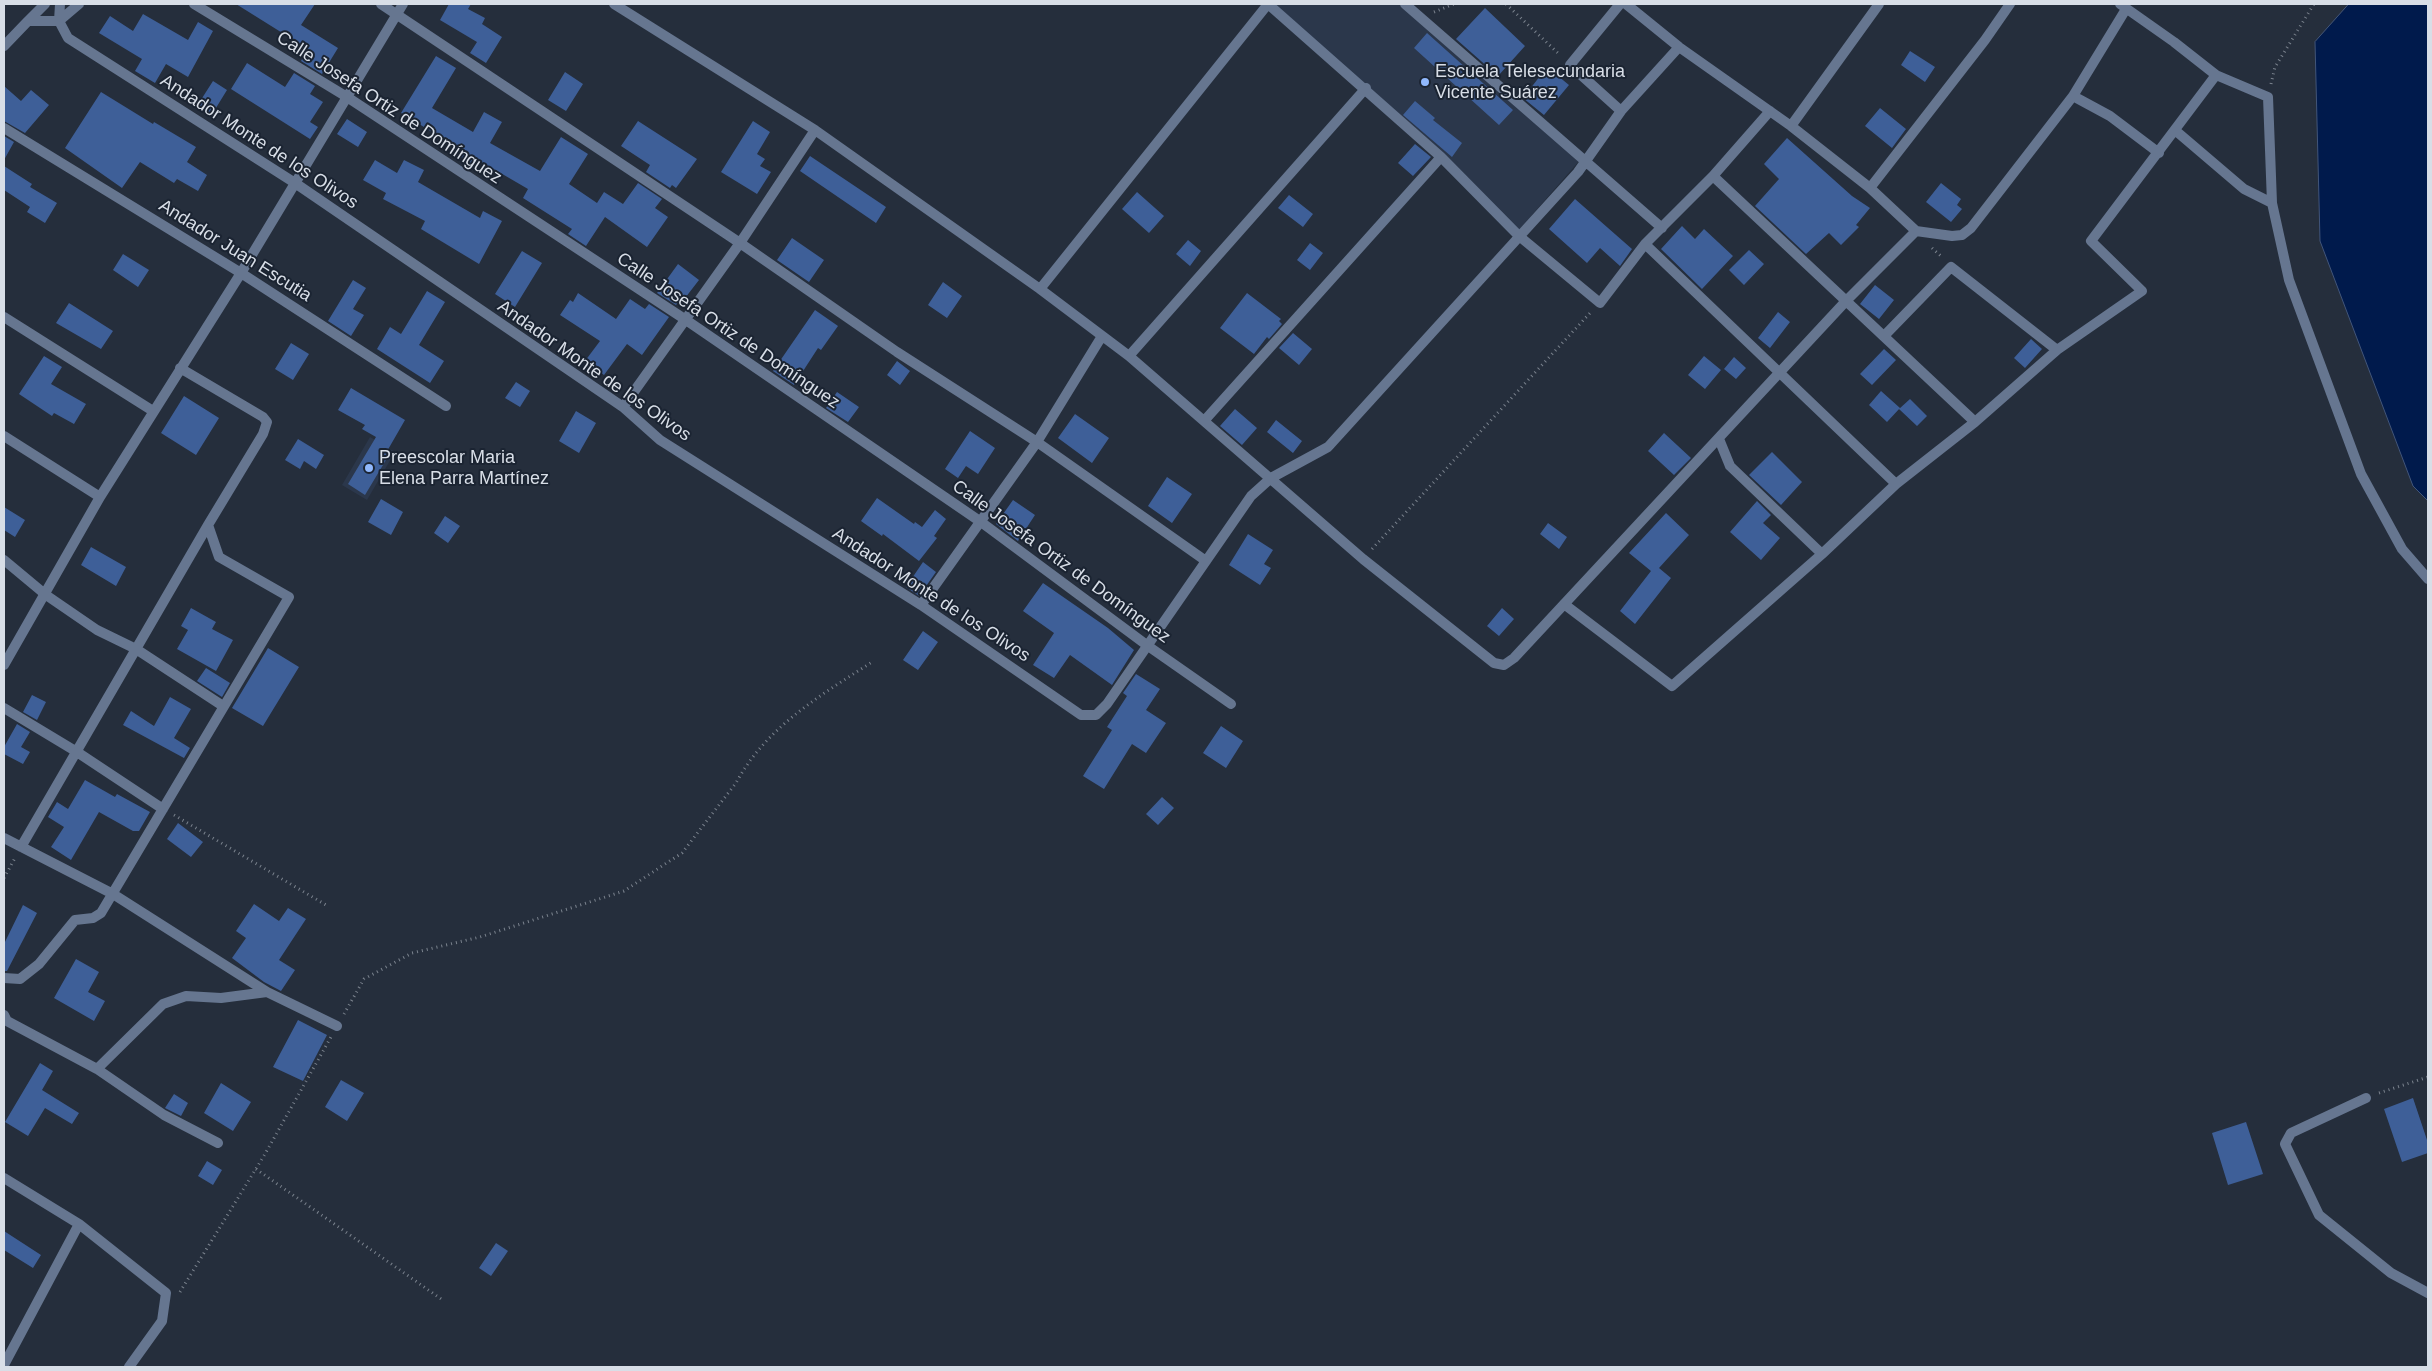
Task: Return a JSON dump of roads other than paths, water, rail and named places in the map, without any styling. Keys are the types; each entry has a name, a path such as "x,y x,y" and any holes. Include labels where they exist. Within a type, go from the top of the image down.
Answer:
{"street":[{"path":"4,46 45,4"},
{"path":"58,21 60,4"},
{"path":"28,21 58,21 80,4"},
{"name":"Calle Josefa Ortiz de Domínguez","path":"194,4 347,97 686,320 981,522 1148,646 1231,704"},
{"path":"381,4 740,243 897,352 1038,442 1206,562"},
{"path":"4,665 46,595 100,497 241,272 403,4"},
{"path":"614,4 815,130 1040,289 1129,356 1363,559 1494,663 1504,665 1514,658 1780,372 1916,231"},
{"path":"1040,289 1268,4 1366,88 1441,157 1519,236 1600,303 1646,244 1713,176 1770,111"},
{"path":"1405,4 1662,228"},
{"path":"1620,4 1570,65 1621,111"},
{"path":"1626,4 1679,47 1791,126 1870,188 1916,231 1952,236 1962,235 1970,228 2073,96 2123,6 2216,75 2268,97 2272,203 2289,280 2361,474 2402,549 2428,579"},
{"path":"1791,126 1879,4"},
{"path":"1870,188 1985,40 2010,4"},
{"name":"Andador Monte de los Olivos","path":"58,21 68,38 295,183 623,407 660,440 921,605 1081,715 1096,715 1107,704 1148,646"},
{"path":"1148,646 1251,496 1271,478 1328,447 1578,172 1621,111 1679,47"},
{"path":"1564,604 1672,686 1822,554 1896,484 1975,422 2057,350 2142,291 2091,241 2176,131 2216,75"},
{"path":"1129,356 1366,88"},
{"path":"2073,96 2110,116 2159,153"},
{"name":"Andador Juan Escutia","path":"4,128 241,272 446,406"},
{"path":"623,407 740,243 815,130"},
{"path":"2176,131 2244,189 2272,203"},
{"path":"1204,421 1441,157"},
{"path":"1713,176 1975,422"},
{"path":"1646,244 1896,484"},
{"path":"1885,336 1951,267 2057,350"},
{"path":"4,317 153,411"},
{"path":"921,605 1038,442 1102,336"},
{"path":"22,847 208,524 263,434 267,422 263,417 180,368"},
{"path":"4,436 100,497"},
{"path":"1719,439 1730,466 1822,554"},
{"path":"4,978 20,979 39,964 75,920 93,918 101,913 289,597 219,557 208,524"},
{"path":"4,560 46,595 97,630 136,649 223,706"},
{"path":"4,708 77,752 163,809"},
{"path":"4,838 113,894 267,992 337,1026"},
{"path":"97,1069 164,1004 186,996 221,998 267,992"},
{"path":"5,1020 97,1069 164,1115 218,1143"},
{"path":"2366,1098 2290,1133 2285,1144 2319,1215 2391,1273 2428,1293"},
{"path":"4,1178 79,1224 166,1293 162,1321 129,1367"},
{"path":"4,1365 79,1224"}],"water":[{"path":"2349,4 2428,4 2428,501 2413,486 2320,241 2315,42"}],"place":[{"name":"Escuela Telesecundaria Vicente Suárez","path":"1425,82"},
{"name":"Preescolar Maria Elena Parra Martínez","path":"369,468"}]}
